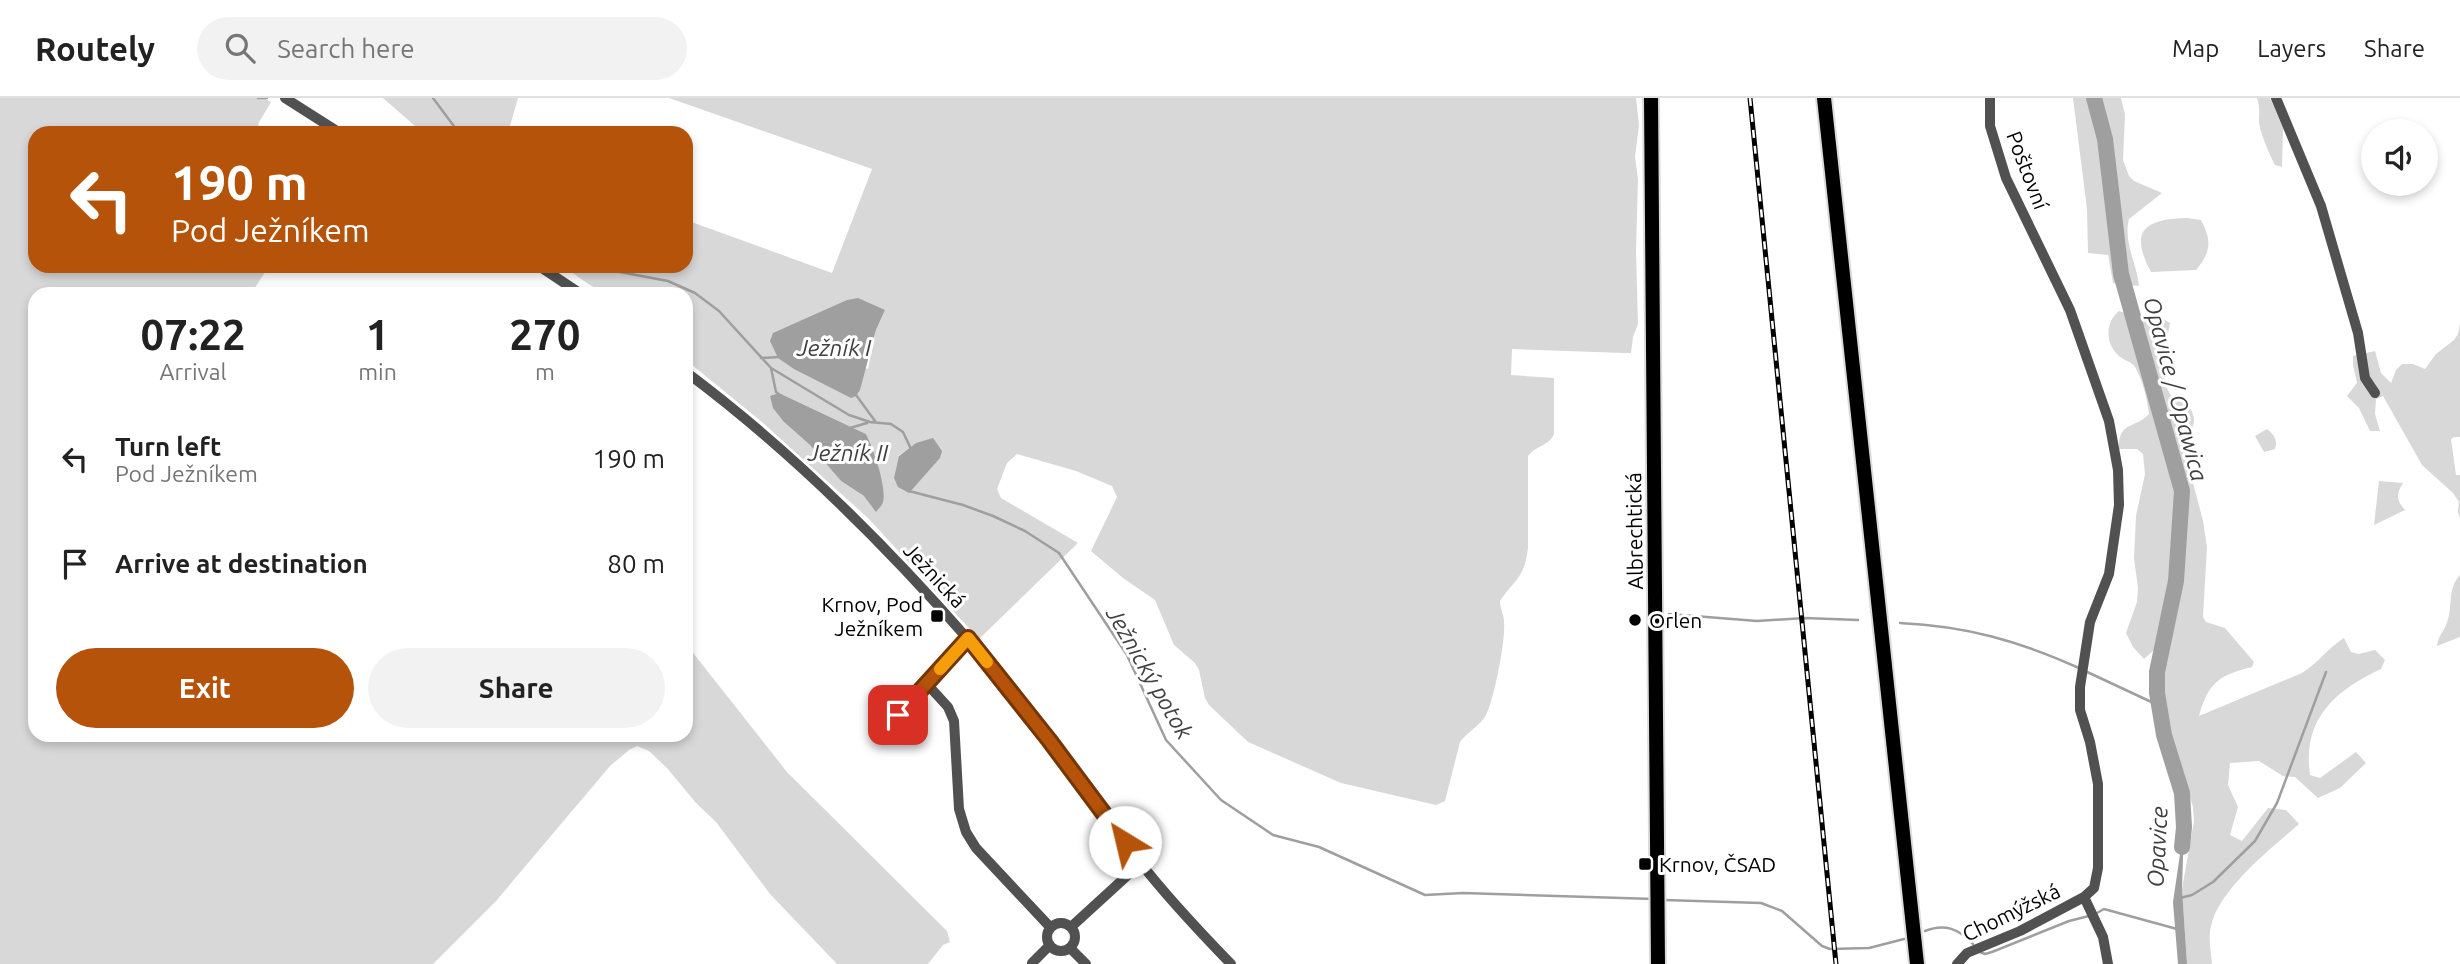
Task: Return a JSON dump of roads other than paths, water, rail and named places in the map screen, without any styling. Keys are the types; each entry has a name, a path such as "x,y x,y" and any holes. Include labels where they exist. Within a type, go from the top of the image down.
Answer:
{"main road":[{"name":"Albrechtická","path":"1651,98 1658,964"},
{"path":"1824,98 1917,964"}],"street":[{"path":"285,98 329,126"},
{"name":"Poštovní","path":"1990,98 1990,126 2006,178 2070,310 2109,421 2118,470 2118,513 2109,574 2090,622 2082,669 2080,710 2095,763 2099,837 2096,883 2084,897"},
{"path":"2276,98 2321,206 2358,332 2365,378 2375,393"},
{"path":"549,273 570,287"},
{"name":"Ježnická","path":"693,377 792,458 874,537 968,638 1049,740 1140,863 1231,964"},
{"path":"884,731 968,638"},
{"path":"927,684 948,707 954,722 959,810 966,832 976,848 1050,927"},
{"path":"1071,927 1140,863"},
{"path":"2084,897 2103,937 2108,964"},
{"name":"Chomýžská","path":"1957,964 1967,953 2020,930 2084,897"},
{"path":"1065,923 1071,927 1075,942 1070,948 1063,952 1055,951 1049,946 1046,933 1050,927 1065,923"},
{"path":"1032,963 1049,946"},
{"path":"1070,948 1086,964"}],"water":[{"name":"Ježník I","path":"858,298 885,310 876,330 860,390 851,398 778,358 770,341 773,333 847,300"},
{"name":"Ježník II","path":"779,393 866,434 876,458 883,487 883,502 876,512 864,496 841,481 810,445 784,422 773,408 770,396"},
{"path":"933,438 942,451 940,458 909,493 898,487 894,478 899,456 916,443"},
{"path":"2184,827 2182,889 2187,964 2178,964 2173,902"}],"waterway":[{"name":"Ježnický potok","path":"258,98 267,98"},
{"name":"Ježnický potok","path":"433,98 454,126"},
{"name":"Opavice / Opawica","path":"2094,98 2105,139 2121,274 2182,491 2176,581 2157,672 2157,693 2164,735 2182,793 2182,847"},
{"name":"Ježnický potok","path":"625,273 668,281 682,287"},
{"name":"Ježnický potok","path":"693,292 719,311 771,368 849,415 870,422 891,424 903,432 910,452"},
{"path":"761,358 779,357"},
{"path":"771,368 776,392 780,395"},
{"path":"856,395 875,421"},
{"path":"850,428 867,423"},
{"name":"Ježnický potok","path":"909,491 993,516 1025,531 1059,553 1127,655 1166,740 1221,800 1273,835 1319,847 1425,895 1463,893 1654,899"},
{"path":"1669,614 1757,621 1805,618 1858,620"},
{"path":"1900,623 1992,636 2079,668"},
{"path":"2085,671 2160,706"},
{"path":"2180,898 2192,895 2213,882 2255,841 2277,803 2326,672"},
{"name":"Ježnický potok","path":"1664,900 1761,903 1782,911 1822,946 1830,949 1869,948 1904,939"},
{"name":"Ježnický potok","path":"2097,913 2104,909 2177,929"},
{"name":"Ježnický potok","path":"1980,952 1992,952 2069,921 2089,916"},
{"name":"Ježnický potok","path":"1925,931 1951,929 1973,944"}],"railway":[{"path":"1750,98 1836,964"}],"place":[{"name":"Krnov, Pod Ježníkem","path":"937,616"},
{"name":"Orlen","path":"1635,620"},
{"name":"Krnov, ČSAD","path":"1645,864"}],"water label":[{"name":"Opavice","path":"2157,847"}]}
